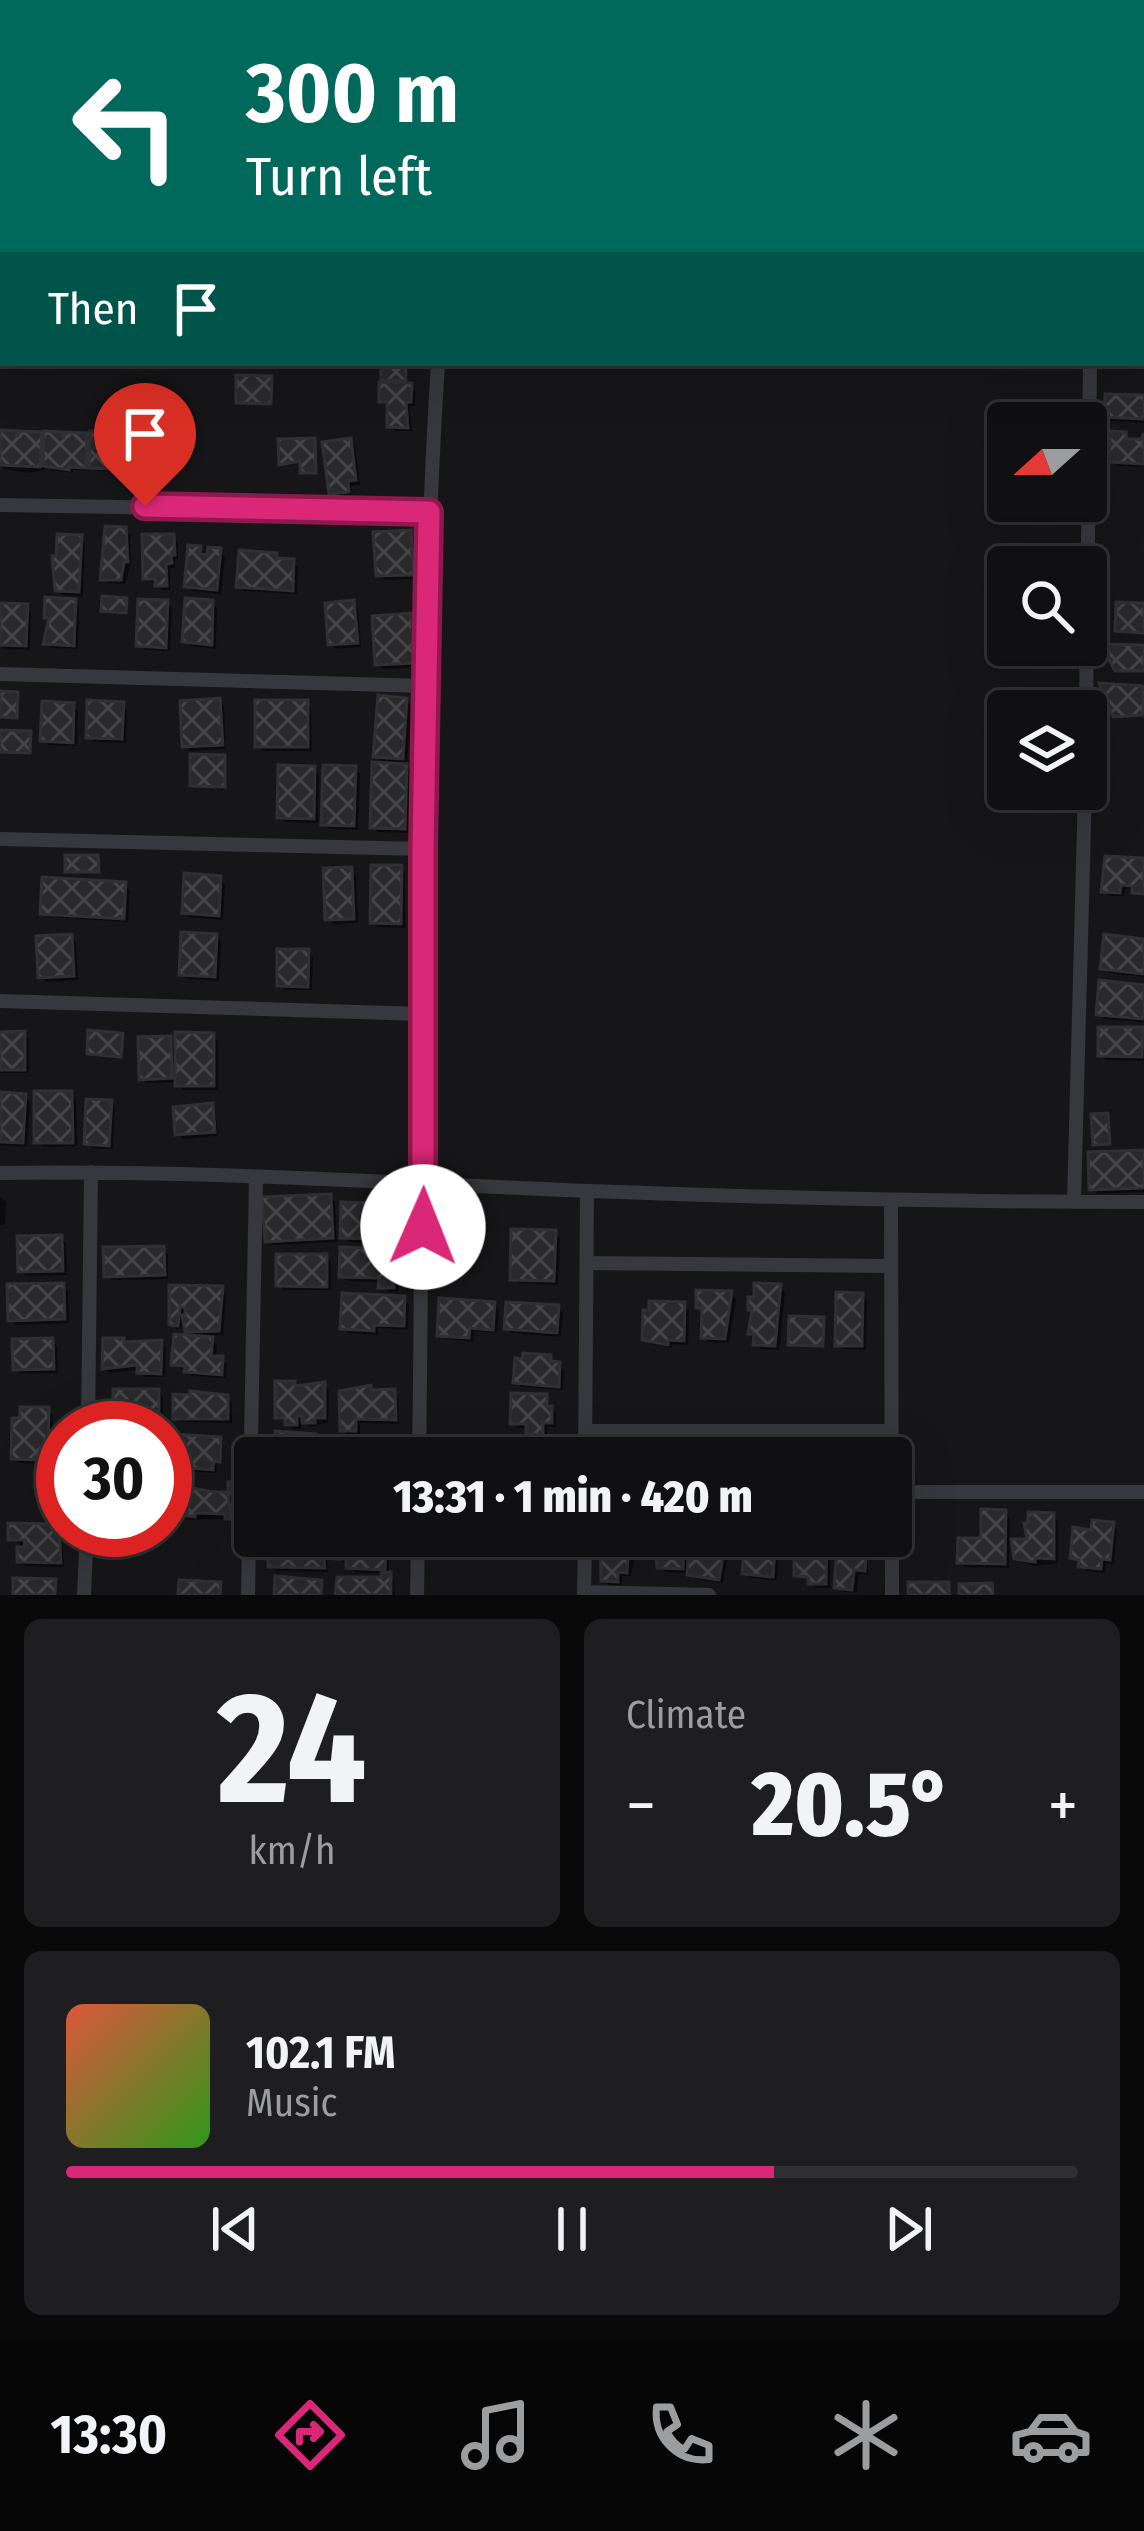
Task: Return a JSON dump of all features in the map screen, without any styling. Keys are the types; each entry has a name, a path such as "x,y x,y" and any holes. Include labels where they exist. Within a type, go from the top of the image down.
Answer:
{"street":[{"path":"419,1437 423,849 429,512 438,366"},
{"path":"1086,690 1090,366"},
{"path":"0,506 429,512"},
{"path":"0,674 426,686"},
{"path":"1074,1202 1084,810"},
{"path":"0,839 423,849"},
{"path":"0,1001 423,1013"},
{"path":"88,1401 91,1172"},
{"path":"0,1173 424,1181 891,1200 1144,1202"},
{"path":"248,1595 256,1178"},
{"path":"586,1437 587,1191"},
{"path":"891,1200 891,1437"},
{"path":"586,1263 891,1266"},
{"path":"586,1431 891,1431"},
{"path":"912,1492 1144,1492"},
{"path":"84,1595 86,1557"},
{"path":"417,1595 418,1557"},
{"path":"585,1557 584,1593 709,1595"},
{"path":"892,1557 892,1595"}],"building":[{"path":"381,366 406,366 406,381 381,380"},
{"path":"236,375 272,376 271,404 236,403"},
{"path":"379,382 412,383 411,402 406,402 408,428 387,427 387,402 379,402"},
{"path":"1105,394 1144,395 1144,419 1107,417"},
{"path":"0,430 17,431 17,437 19,431 42,432 40,467 0,465"},
{"path":"44,431 63,432 63,439 66,432 87,433 86,468 43,466"},
{"path":"90,431 109,432 109,440 112,432 132,433 130,470 89,468"},
{"path":"1110,431 1126,432 1126,439 1141,439 1144,433 1144,464 1109,462"},
{"path":"315,438 316,473 300,473 300,461 279,465 278,439"},
{"path":"351,438 356,480 348,481 349,492 329,494 322,442"},
{"path":"105,526 126,527 128,562 124,562 121,580 100,580"},
{"path":"411,530 413,575 376,576 373,532"},
{"path":"57,534 82,535 79,592 55,591 52,556 56,556"},
{"path":"142,534 174,534 175,555 166,564 167,586 143,579"},
{"path":"188,545 201,546 200,554 207,555 208,547 221,548 217,590 184,587"},
{"path":"239,550 294,559 293,591 236,587"},
{"path":"102,596 127,598 126,613 101,611"},
{"path":"45,597 76,599 74,646 43,644 49,618 44,618"},
{"path":"185,598 213,600 212,645 182,642"},
{"path":"138,599 168,600 166,648 136,646"},
{"path":"354,600 358,643 328,645 325,603"},
{"path":"1116,602 1144,603 1144,633 1115,631"},
{"path":"0,603 28,604 26,646 0,645"},
{"path":"412,613 414,663 375,665 372,616"},
{"path":"1107,644 1144,645 1144,671 1115,671"},
{"path":"1099,683 1144,686 1143,715 1113,717 1107,690"},
{"path":"0,691 18,692 17,718 0,717"},
{"path":"378,695 407,698 403,759 373,757"},
{"path":"220,698 223,745 182,747 180,701"},
{"path":"87,700 124,702 122,739 86,738"},
{"path":"255,700 308,700 308,747 255,747"},
{"path":"42,701 74,703 73,743 40,741"},
{"path":"0,730 31,731 30,753 0,752"},
{"path":"190,754 225,755 225,787 190,786"},
{"path":"372,762 407,764 405,829 370,828"},
{"path":"278,765 315,766 314,819 277,818"},
{"path":"323,765 356,766 354,826 321,825"},
{"path":"65,855 98,855 99,872 65,872"},
{"path":"1105,856 1144,858 1144,894 1121,885 1120,893 1101,892"},
{"path":"371,865 402,865 401,924 370,923"},
{"path":"352,867 354,919 325,920 323,868"},
{"path":"184,873 221,876 219,916 182,913"},
{"path":"42,877 126,882 124,919 40,914"},
{"path":"181,932 217,934 215,977 179,975"},
{"path":"72,934 74,976 38,978 36,936"},
{"path":"1104,934 1144,939 1144,974 1100,969"},
{"path":"277,949 309,949 308,987 277,986"},
{"path":"1099,980 1144,985 1144,1019 1096,1015"},
{"path":"1098,1027 1143,1027 1142,1057 1098,1056"},
{"path":"88,1030 123,1033 121,1057 87,1054"},
{"path":"25,1031 25,1070 0,1070 0,1032"},
{"path":"175,1032 214,1033 214,1086 175,1086"},
{"path":"171,1036 172,1078 139,1080 138,1037"},
{"path":"34,1091 72,1091 73,1143 34,1143"},
{"path":"0,1092 26,1094 23,1143 0,1142"},
{"path":"86,1099 112,1100 109,1146 84,1144"},
{"path":"213,1103 215,1132 175,1135 173,1107"},
{"path":"1108,1113 1110,1144 1093,1145 1091,1114"},
{"path":"1144,1150 1144,1188 1089,1190 1088,1152"},
{"path":"331,1194 333,1238 265,1242 262,1197"},
{"path":"341,1202 398,1204 397,1240 340,1238"},
{"path":"511,1229 556,1230 554,1281 510,1280"},
{"path":"62,1235 63,1271 18,1272 17,1236"},
{"path":"164,1246 165,1275 104,1277 103,1247"},
{"path":"340,1247 395,1249 394,1288 378,1288 379,1278 339,1277"},
{"path":"276,1254 327,1254 327,1287 276,1286"},
{"path":"64,1283 65,1319 8,1321 7,1284"},
{"path":"754,1283 781,1284 775,1346 753,1345 754,1334 748,1334 752,1310 748,1310 748,1297 754,1297"},
{"path":"169,1285 223,1286 219,1331 185,1332 185,1307 180,1307 178,1326 169,1325"},
{"path":"696,1290 732,1291 725,1339 701,1338 702,1308 696,1308"},
{"path":"836,1292 863,1293 862,1346 835,1346"},
{"path":"342,1293 405,1296 404,1326 340,1329"},
{"path":"439,1298 495,1302 493,1330 470,1328 469,1338 437,1336"},
{"path":"649,1301 685,1302 684,1341 668,1340 668,1345 642,1340 643,1310 649,1310"},
{"path":"506,1302 559,1305 557,1333 504,1329"},
{"path":"789,1316 824,1317 823,1346 788,1345"},
{"path":"174,1334 213,1337 211,1356 223,1356 222,1375 184,1372 185,1366 171,1365"},
{"path":"53,1338 54,1369 13,1370 12,1339"},
{"path":"103,1338 162,1340 161,1374 137,1373 137,1365 102,1369"},
{"path":"523,1353 551,1355 551,1361 560,1362 559,1387 513,1383 515,1358 522,1359"},
{"path":"275,1381 295,1381 295,1386 325,1382 325,1418 302,1423 302,1416 297,1416 297,1425 285,1425 285,1418 275,1418"},
{"path":"371,1385 371,1390 395,1389 396,1420 356,1419 356,1431 340,1431 339,1391"},
{"path":"113,1389 159,1389 159,1401 113,1401"},
{"path":"190,1391 228,1395 228,1419 192,1419 192,1401 173,1401 173,1394 190,1395"},
{"path":"511,1393 547,1394 552,1423 543,1423 543,1435 526,1434 526,1424 510,1424"},
{"path":"20,1407 36,1407 36,1460 11,1459 12,1418 20,1418"},
{"path":"275,1431 316,1434 316,1437 275,1437"},
{"path":"192,1435 221,1437 220,1462 214,1461 213,1470 192,1468"},
{"path":"228,1482 233,1482 233,1493 228,1493 231,1519 225,1519 225,1514 195,1513 195,1517 192,1488 228,1492"},
{"path":"981,1509 1006,1510 1005,1564 957,1563 958,1538 981,1538"},
{"path":"1028,1512 1054,1513 1054,1559 1014,1559 1011,1539 1027,1539"},
{"path":"1092,1520 1114,1522 1110,1560 1102,1559 1101,1569 1078,1567 1079,1560 1070,1558 1073,1527 1091,1530"},
{"path":"8,1523 36,1524 36,1557 61,1557 61,1563 17,1562 17,1547 24,1547 25,1540 8,1540"},
{"path":"268,1557 324,1557 325,1568 268,1567"},
{"path":"386,1557 385,1570 346,1568 346,1559 336,1559"},
{"path":"600,1557 628,1557 627,1573 618,1572 618,1582 601,1581"},
{"path":"656,1557 683,1557 683,1569 657,1568"},
{"path":"688,1557 723,1557 719,1580 687,1575"},
{"path":"743,1557 774,1557 773,1577 742,1574"},
{"path":"794,1557 827,1557 826,1584 808,1584 808,1577 794,1576"},
{"path":"836,1557 866,1557 865,1571 854,1570 852,1590 834,1588"},
{"path":"391,1572 391,1595 335,1595 337,1577 381,1577"},
{"path":"275,1576 322,1580 321,1595 274,1595"},
{"path":"13,1578 56,1579 55,1595 13,1595"},
{"path":"179,1580 221,1582 220,1595 178,1595"},
{"path":"908,1582 949,1582 949,1595 908,1595"},
{"path":"992,1583 993,1595 959,1595 959,1584"}],"route":[{"path":"145,506 429,512 423,1227"}]}
